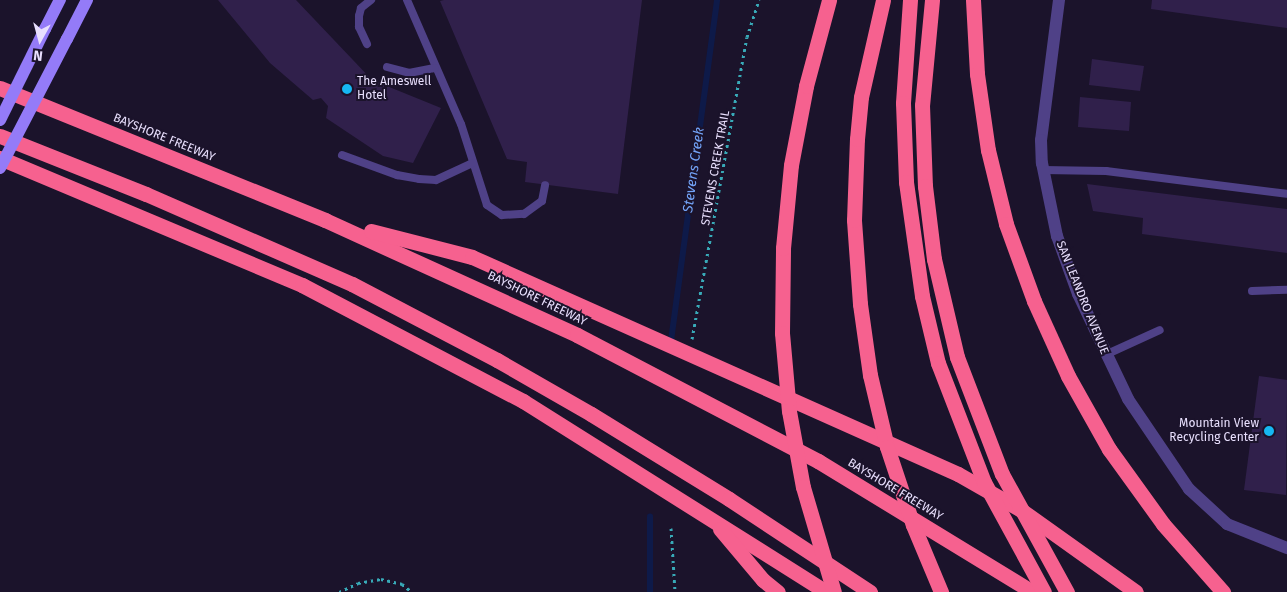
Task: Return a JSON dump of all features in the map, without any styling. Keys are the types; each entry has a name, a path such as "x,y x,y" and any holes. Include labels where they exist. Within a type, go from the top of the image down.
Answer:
{"highway":[{"path":"829,0 806,86 791,165 782,256 782,333 789,411 801,478 812,526 834,592"},
{"path":"883,0 861,97 856,139 854,220 860,304 870,375 887,447 913,525 941,592"},
{"path":"910,0 903,103 906,182 922,296 938,364 984,482 1023,559 1044,592"},
{"path":"932,0 922,105 924,178 934,259 957,357 1002,474 1067,592"},
{"path":"973,0 977,74 988,150 1006,224 1034,301 1068,376 1109,449 1163,524 1222,592"},
{"name":"BAYSHORE FREEWAY","path":"1,88 325,220 496,296 738,417 895,506 1033,592"},
{"path":"0,136 146,194 369,293 591,414 729,498 870,592"},
{"path":"0,158 302,285 523,401 826,592"},
{"path":"0,167 81,192"},
{"path":"325,220 472,257 958,474 1021,510 1136,592"},
{"path":"710,518 763,580 778,592"}],"main road":[{"path":"0,120 60,0"},
{"path":"0,167 87,0"}],"street":[{"name":"SAN LEANDRO AVENUE","path":"1058,0 1041,140 1043,170 1066,263 1105,354 1149,433 1189,489 1206,508 1246,534 1287,548"}],"lane":[{"path":"367,44 359,27 359,16 361,8 371,0"},
{"path":"407,0 461,124 487,205 502,215 524,214 542,201 545,185"},
{"path":"386,67 409,72 435,68"},
{"path":"342,154 397,175 419,179 436,180 472,163"},
{"path":"1043,170 1106,171 1287,194"},
{"path":"1252,290 1287,290"},
{"path":"1105,354 1160,330"}],"path":[{"name":"STEVENS CREEK TRAIL","path":"692,339 747,37 760,0"},
{"path":"670,528 676,592"},
{"path":"339,592 358,582 381,579 402,584 412,592"}],"building":[{"name":"The Ameswell Hotel","path":"218,0 296,0 372,80 441,108 413,163 383,156 326,118 328,106 321,98 313,100 270,63"},
{"path":"642,0 618,194 525,182 527,162 507,159 440,1"},
{"path":"1152,0 1287,0 1287,28 1151,9"},
{"path":"1092,59 1144,66 1140,91 1089,85"},
{"path":"1080,97 1131,102 1129,131 1078,127"},
{"path":"1087,184 1287,209 1287,253 1142,234 1143,218 1093,211"},
{"name":"Mountain View Recycling Center","path":"1259,376 1287,380 1286,495 1244,490"}],"waterway":[{"name":"Stevens Creek","path":"671,341 717,0"},
{"name":"Stevens Creek","path":"650,517 650,592"}],"place":[{"name":"The Ameswell Hotel","path":"347,89"},
{"name":"Mountain View Recycling Center","path":"1269,431"}]}
